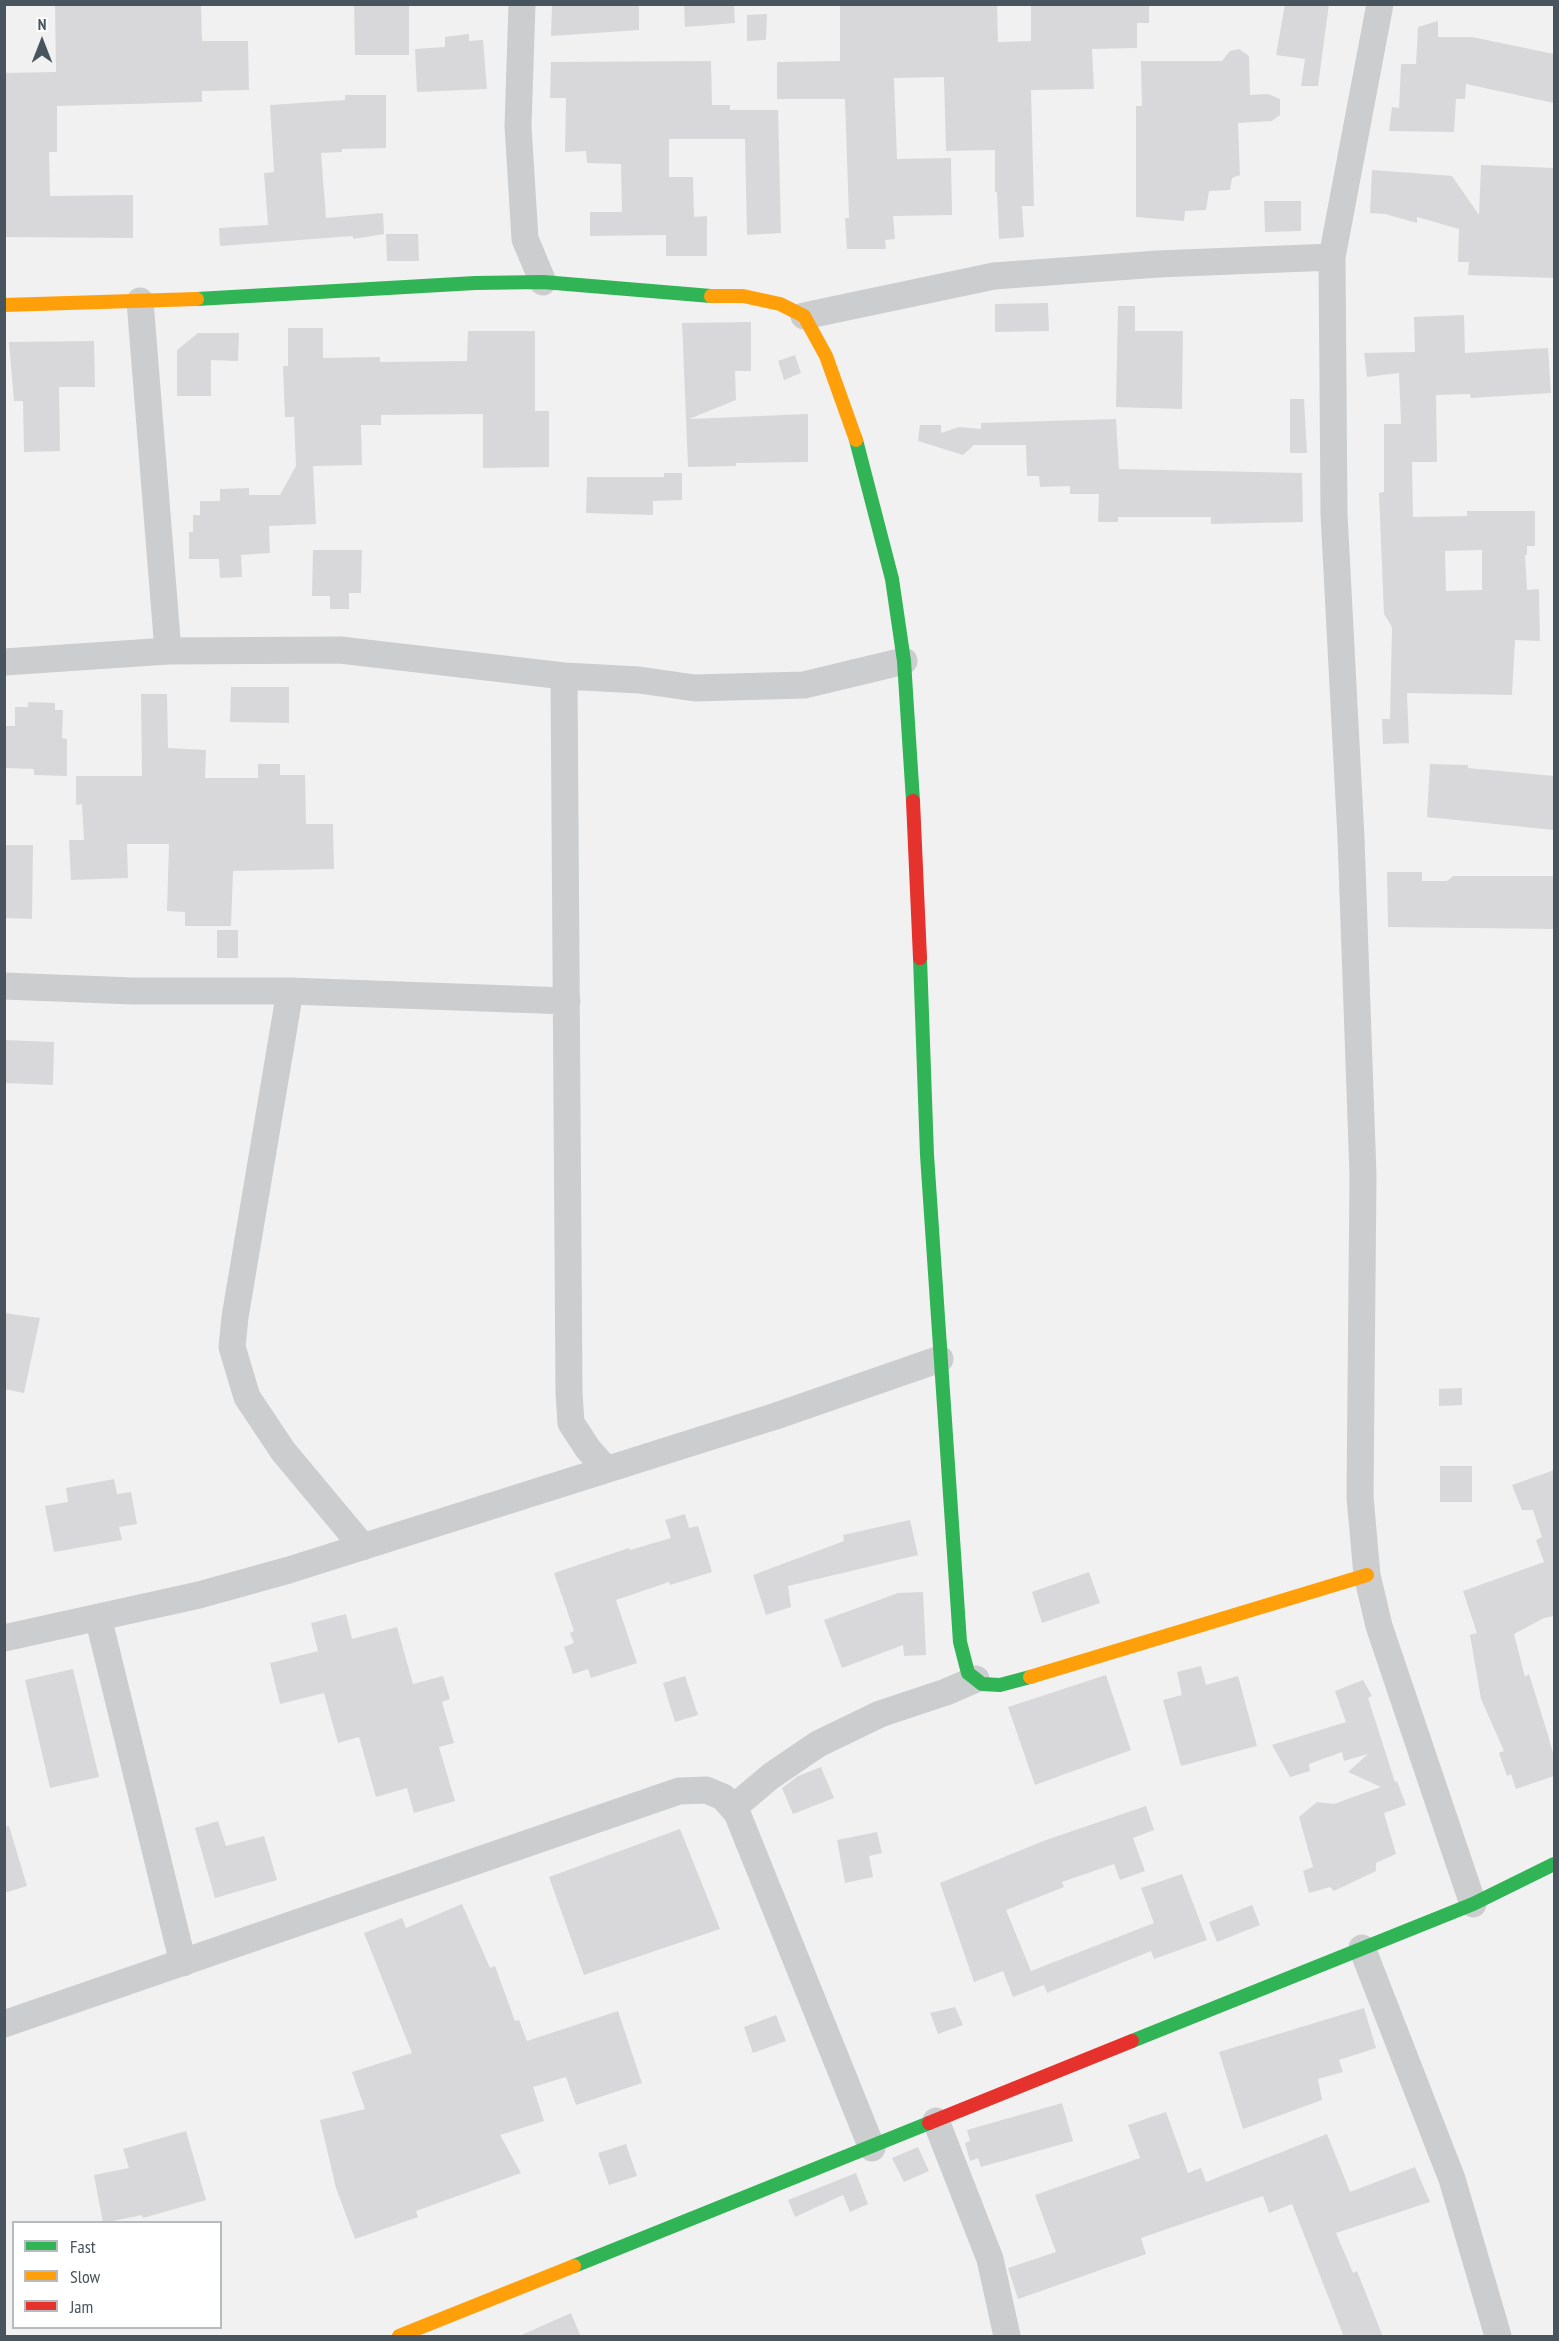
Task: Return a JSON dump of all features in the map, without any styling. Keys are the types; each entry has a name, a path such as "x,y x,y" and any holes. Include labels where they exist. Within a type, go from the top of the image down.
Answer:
{"street":[{"path":"522,4 518,126 525,238 543,282"},
{"path":"1380,4 1332,257 1334,514 1351,838 1363,1175 1360,1497 1367,1575 1379,1626 1473,1904"},
{"path":"804,316 993,276 1158,264 1332,257"},
{"path":"4,305 236,298 475,283 543,282 687,296 743,296 780,304 804,316 825,356 861,455 892,579 904,661 915,838 927,1155 960,1642 968,1673 982,1684 1000,1685 1062,1669 1367,1575"},
{"path":"140,301 168,651"},
{"path":"4,662 168,651 339,650 564,676 639,680 694,688 804,684 904,661"},
{"path":"564,676 571,1423 588,1449 606,1469"},
{"path":"4,986 133,991 290,991 567,1001"},
{"path":"290,991 235,1317 232,1347 247,1397 283,1451 363,1547"},
{"path":"4,1638 199,1595 363,1547 776,1416 940,1359"},
{"path":"98,1617 183,1963"},
{"path":"733,1808 771,1776 818,1744 880,1714 946,1692 976,1679"},
{"path":"4,2024 679,1791 706,1790 723,1797 733,1808 773,1899 872,2148"},
{"path":"399,2337 1473,1904 1554,1864"},
{"path":"1362,1948 1452,2179 1498,2337"},
{"path":"936,2121 990,2259 1007,2337"}],"building":[{"path":"55,4 201,4 202,41 248,41 249,90 202,91 202,102 57,106 57,152 49,152 50,196 133,195 133,238 4,237 4,73 56,72"},
{"path":"354,4 409,4 409,55 355,55"},
{"path":"552,4 639,4 639,30 551,36"},
{"path":"684,4 734,4 735,23 685,27"},
{"path":"840,4 997,4 998,42 1031,41 1031,4 1149,4 1149,23 1137,23 1137,48 1092,49 1094,89 1031,90 1034,206 1022,206 1024,237 999,239 997,192 995,192 995,150 946,151 944,77 894,78 897,159 951,158 952,215 893,216 895,239 885,240 886,249 847,249 845,218 849,218 845,99 777,99 777,62 840,61"},
{"path":"1285,4 1329,4 1318,86 1301,86 1305,59 1276,55"},
{"path":"767,14 766,40 747,41 747,15"},
{"path":"1438,21 1438,37 1472,37 1554,54 1554,103 1466,84 1465,99 1456,99 1454,132 1389,131 1392,107 1399,108 1401,64 1416,64 1418,27"},
{"path":"469,34 469,41 483,40 487,89 417,92 415,49 445,47 445,37"},
{"path":"1239,49 1249,56 1250,95 1268,94 1280,99 1280,115 1272,121 1238,123 1240,175 1232,178 1230,190 1209,191 1206,210 1185,211 1184,221 1136,217 1136,106 1142,106 1141,61 1222,61 1230,51"},
{"path":"711,61 712,105 730,105 730,110 778,110 781,233 747,235 745,139 669,139 669,177 693,177 694,217 707,216 707,256 666,256 666,235 590,236 590,212 622,212 621,164 587,163 586,151 565,152 566,98 550,98 551,62"},
{"path":"345,95 386,95 386,148 342,149 342,152 321,153 326,218 383,213 384,234 353,239 353,236 220,246 219,228 268,225 264,173 274,172 270,105 345,100"},
{"path":"1481,165 1554,168 1554,278 1468,275 1469,262 1458,262 1459,229 1417,217 1417,223 1385,214 1370,213 1372,170 1452,176 1479,215"},
{"path":"1264,201 1301,201 1301,231 1265,232"},
{"path":"386,234 418,234 419,261 387,261"},
{"path":"1048,303 1049,331 995,332 995,304"},
{"path":"1118,306 1135,306 1135,331 1183,331 1182,409 1116,407"},
{"path":"1464,315 1465,353 1548,348 1551,393 1471,398 1470,394 1436,395 1437,462 1412,462 1413,517 1467,516 1467,511 1535,511 1535,546 1527,546 1527,555 1525,555 1527,590 1539,589 1540,641 1515,640 1512,695 1407,693 1409,743 1383,744 1382,719 1390,719 1392,627 1384,614 1379,493 1384,492 1384,424 1401,424 1399,373 1367,377 1364,353 1415,352 1414,317","holes":["1482,550 1482,590 1446,591 1445,551"]},
{"path":"751,322 751,371 735,371 736,400 689,419 808,414 808,462 736,463 736,466 688,467 682,323"},
{"path":"288,328 323,328 323,358 380,357 380,362 467,361 468,331 535,331 535,411 549,411 549,467 483,468 483,414 381,415 381,425 361,425 362,465 313,466 316,524 269,526 270,553 241,555 242,577 220,578 219,559 189,559 189,532 193,532 193,515 200,515 200,501 220,501 220,489 249,488 249,495 280,495 296,466 294,417 285,417 283,366 288,366"},
{"path":"198,333 239,333 238,361 211,360 211,396 177,396 177,350"},
{"path":"94,341 95,387 59,387 60,451 24,452 23,401 14,401 9,342"},
{"path":"795,355 801,373 784,380 778,361"},
{"path":"1290,399 1304,399 1307,453 1290,453"},
{"path":"1116,419 1119,469 1302,473 1303,522 1211,524 1211,517 1118,517 1118,522 1098,522 1099,494 1070,494 1070,486 1040,487 1039,476 1027,476 1026,445 974,445 963,455 918,441 920,425 941,425 941,433 959,427 981,429 981,423"},
{"path":"664,473 682,473 682,500 653,501 653,515 586,513 587,477 664,477"},
{"path":"313,550 362,550 361,593 349,593 349,609 330,609 330,596 312,596"},
{"path":"231,687 289,687 289,723 230,722"},
{"path":"141,694 167,694 168,748 206,750 205,778 258,778 258,764 280,764 280,775 305,775 306,824 333,824 334,869 233,871 231,926 185,926 185,912 167,911 169,844 127,844 128,878 71,880 69,840 84,840 82,804 76,805 76,776 142,776"},
{"path":"28,702 55,703 55,710 63,710 62,738 67,739 67,776 34,775 34,769 4,768 4,726 15,726 15,707 28,707"},
{"path":"1430,764 1468,765 1468,768 1554,776 1554,830 1427,817"},
{"path":"4,845 33,845 32,919 4,918"},
{"path":"1387,872 1422,872 1422,881 1447,881 1453,876 1554,876 1554,929 1388,927"},
{"path":"217,930 238,930 238,958 217,958"},
{"path":"4,1040 54,1042 53,1085 4,1083"},
{"path":"4,1313 40,1318 24,1393 4,1389"},
{"path":"1462,1388 1462,1405 1439,1406 1439,1389"},
{"path":"1440,1466 1472,1466 1472,1502 1440,1502"},
{"path":"1554,1470 1554,1616 1544,1618 1514,1634 1525,1677 1529,1674 1548,1735 1554,1757 1554,1776 1516,1789 1511,1774 1507,1776 1499,1753 1504,1751 1481,1699 1470,1635 1477,1633 1463,1591 1544,1562 1536,1540 1542,1537 1533,1510 1522,1510 1512,1485"},
{"path":"114,1479 117,1494 131,1492 137,1524 119,1527 122,1540 54,1552 45,1506 68,1502 66,1488"},
{"path":"685,1514 689,1528 698,1526 712,1572 670,1585 669,1582 616,1600 637,1663 591,1678 588,1669 573,1674 564,1647 574,1643 570,1633 574,1631 554,1573 629,1548 630,1550 671,1538 665,1520"},
{"path":"910,1520 918,1555 788,1586 791,1607 766,1615 753,1575 844,1541 843,1535"},
{"path":"1089,1572 1100,1603 1042,1623 1032,1592"},
{"path":"923,1592 926,1655 904,1656 903,1645 842,1668 824,1620 898,1593"},
{"path":"346,1614 352,1639 397,1627 413,1684 443,1676 450,1699 442,1702 454,1743 439,1747 455,1801 414,1813 407,1788 376,1797 359,1737 338,1743 324,1693 280,1704 270,1663 318,1651 311,1623"},
{"path":"1201,1666 1206,1685 1238,1676 1257,1746 1181,1766 1163,1700 1182,1695 1177,1672"},
{"path":"73,1669 99,1777 50,1788 25,1680"},
{"path":"1106,1675 1131,1750 1035,1785 1008,1707"},
{"path":"685,1676 698,1715 675,1722 663,1683"},
{"path":"1363,1680 1372,1696 1368,1698 1395,1782 1397,1781 1406,1805 1384,1813 1396,1854 1376,1863 1376,1871 1334,1891 1330,1887 1309,1893 1303,1871 1313,1867 1299,1817 1317,1802 1334,1804 1381,1787 1348,1772 1368,1754 1344,1761 1342,1752 1309,1764 1310,1771 1290,1777 1272,1745 1346,1722 1335,1691"},
{"path":"821,1767 834,1798 793,1814 782,1788 798,1776"},
{"path":"1146,1806 1154,1830 1133,1838 1145,1871 1120,1880 1114,1864 1062,1882 1064,1887 1006,1910 1031,1971 1154,1923 1141,1888 1182,1874 1207,1940 1154,1959 1151,1951 1047,1993 1044,1985 1013,1997 1003,1971 974,1982 940,1883 1046,1840"},
{"path":"218,1821 226,1846 264,1836 277,1880 215,1898 195,1828"},
{"path":"9,1826 27,1886 4,1893 4,1827"},
{"path":"680,1829 720,1929 584,1975 549,1877"},
{"path":"877,1832 882,1853 869,1856 873,1877 845,1883 837,1840"},
{"path":"462,1904 490,1968 495,1966 515,2021 519,2020 527,2041 618,2011 642,2083 576,2105 566,2077 533,2087 544,2121 500,2135 521,2173 416,2211 418,2217 355,2239 336,2188 320,2120 365,2109 352,2072 412,2053 364,1933 402,1918 406,1928"},
{"path":"1252,1905 1260,1925 1217,1942 1209,1922"},
{"path":"955,2007 963,2025 938,2034 930,2013"},
{"path":"1364,2008 1376,2048 1339,2060 1343,2072 1318,2079 1322,2100 1243,2129 1219,2052"},
{"path":"776,2015 786,2041 753,2053 744,2027"},
{"path":"1062,2103 1073,2141 981,2167 978,2158 970,2161 965,2143 970,2141 967,2130"},
{"path":"1166,2112 1188,2173 1201,2168 1206,2182 1327,2134 1350,2192 1415,2167 1430,2202 1336,2233 1353,2273 1357,2271 1383,2337 1344,2337 1292,2204 1269,2213 1263,2196 1141,2238 1146,2254 1018,2299 1008,2268 1056,2252 1035,2195 1140,2158 1128,2125"},
{"path":"186,2131 206,2200 143,2218 142,2215 103,2221 94,2175 129,2168 123,2149"},
{"path":"626,2144 637,2176 609,2185 598,2153"},
{"path":"918,2147 929,2171 904,2182 892,2158"},
{"path":"856,2173 868,2204 850,2212 843,2195 795,2217 788,2200"},
{"path":"571,2313 581,2337 517,2337"}],"traffic: fast":[{"path":"197,299 475,283 543,282 711,296"},
{"path":"856,440 892,579 904,661 913,801"},
{"path":"920,958 927,1155 960,1642 968,1673 982,1684 1000,1685 1030,1677"},
{"path":"1132,2041 1473,1904 1554,1864"},
{"path":"574,2266 929,2123"}],"traffic: slow":[{"path":"711,296 743,296 780,304 804,316 826,356 856,440"},
{"path":"4,305 197,299"},
{"path":"1030,1677 1367,1575"},
{"path":"399,2336 574,2266"}],"traffic: jam":[{"path":"913,801 920,958"},
{"path":"929,2123 1132,2041"}]}
